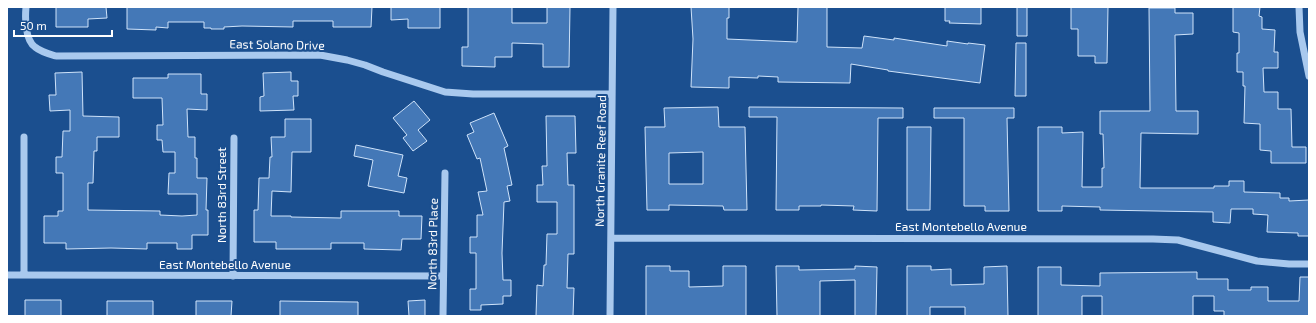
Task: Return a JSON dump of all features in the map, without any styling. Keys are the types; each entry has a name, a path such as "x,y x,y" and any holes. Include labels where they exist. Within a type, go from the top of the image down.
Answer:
{"street":[{"name":"East Solano Drive","path":"26,7 25,22 33,46 56,56 114,54 320,55 359,63 445,92 473,94 612,94"},
{"name":"North Granite Reef Road","path":"610,316 613,7"},
{"path":"1299,7 1300,32 1309,76"},
{"path":"24,137 24,275"},
{"name":"North 83rd Street","path":"233,276 234,138"},
{"name":"North 83rd Place","path":"444,316 445,173"},
{"name":"East Montebello Avenue","path":"610,238 1153,239 1178,240 1257,261 1309,264"},
{"name":"East Montebello Avenue","path":"7,275 444,276"}],"building":[{"path":"56,7 106,7 107,18 88,19 88,27 56,27"},
{"path":"127,7 372,7 371,27 333,27 333,21 293,21 293,27 242,26 224,27 224,29 211,29 204,28 204,22 168,22 168,28 156,27 156,30 127,29"},
{"path":"391,7 440,7 440,28 408,28 408,19 391,20"},
{"path":"468,7 512,7 512,23 547,23 547,7 570,7 569,67 543,67 543,44 512,43 512,57 495,57 495,67 462,66 462,47 468,47"},
{"path":"691,7 729,7 729,18 727,18 727,39 797,42 798,7 827,7 827,47 862,48 864,36 894,40 894,38 947,46 947,41 985,45 980,83 888,71 851,64 850,83 778,82 778,77 758,76 758,78 729,77 729,88 691,87 693,39"},
{"path":"945,7 981,7 981,24 949,23 950,21 945,21"},
{"path":"1017,7 1027,7 1027,36 1017,36"},
{"path":"1071,7 1108,7 1107,63 1095,63 1095,56 1078,56 1078,29 1071,29"},
{"path":"1233,7 1260,7 1259,16 1262,17 1262,29 1275,30 1274,52 1278,52 1278,68 1263,68 1264,92 1278,92 1278,109 1291,109 1292,147 1306,147 1306,163 1271,163 1271,151 1260,150 1260,124 1244,123 1245,86 1243,86 1243,72 1237,72 1239,33 1233,32"},
{"path":"1149,8 1175,8 1175,13 1193,13 1193,34 1175,35 1176,111 1198,111 1198,134 1141,133 1140,188 1214,188 1214,186 1229,186 1229,181 1244,181 1244,192 1280,193 1280,198 1289,198 1289,201 1309,200 1309,236 1298,236 1298,233 1267,232 1268,215 1253,214 1253,209 1231,209 1230,223 1213,222 1213,212 1100,210 1100,207 1062,206 1062,211 1038,211 1038,127 1062,127 1062,133 1083,132 1082,187 1102,187 1102,168 1104,168 1103,134 1100,134 1100,111 1150,111"},
{"path":"1016,43 1026,43 1026,96 1015,96"},
{"path":"82,72 83,116 119,117 119,137 97,137 97,151 94,151 93,183 88,183 88,210 160,211 160,215 182,216 197,215 197,194 168,194 169,173 175,173 175,152 163,152 162,140 157,140 157,125 163,125 162,98 133,98 133,78 168,78 168,74 201,74 201,94 207,94 207,110 187,109 188,137 195,137 197,178 207,178 206,210 208,210 208,235 192,235 192,249 177,249 177,243 147,243 147,249 66,249 66,243 44,243 44,216 58,216 58,211 63,211 63,173 56,173 56,157 62,157 63,131 70,131 70,110 50,111 49,95 56,95 55,73"},
{"path":"291,72 291,81 298,81 298,96 293,96 294,110 260,111 260,97 264,96 263,73"},
{"path":"414,101 430,120 418,130 427,141 413,151 403,138 407,135 393,118"},
{"path":"718,107 719,127 745,127 747,210 724,210 723,206 669,205 669,210 647,210 645,127 665,127 664,108","holes":["703,152 703,184 669,184 669,153"]},
{"path":"749,107 903,108 903,118 878,118 877,211 853,210 854,206 821,205 799,206 799,210 776,210 777,117 749,117"},
{"path":"934,108 1014,108 1014,118 1007,118 1009,211 985,211 985,206 964,206 964,118 934,118"},
{"path":"494,113 508,146 504,148 512,185 507,186 510,201 504,202 502,253 503,280 511,280 511,296 503,296 503,304 481,305 481,310 470,310 470,289 476,289 476,253 470,253 470,237 477,237 477,215 483,215 478,192 487,191 480,158 477,159 467,135 474,132 470,123"},
{"path":"546,116 575,116 576,153 567,153 568,185 574,185 574,254 568,254 567,288 574,288 573,316 536,316 537,285 543,286 544,265 546,265 547,234 557,234 557,202 537,202 537,185 543,185 542,166 547,166"},
{"path":"285,119 311,119 311,152 292,152 291,192 272,191 271,216 341,218 341,211 399,211 399,216 422,216 421,239 402,239 401,250 364,249 364,243 331,243 331,249 276,249 276,242 254,242 254,210 258,210 259,178 269,178 270,157 272,157 271,137 285,137"},
{"path":"907,127 931,127 930,210 907,210"},
{"path":"356,145 403,155 398,176 407,178 404,193 368,186 373,160 354,156"},
{"path":"646,266 670,266 670,271 689,271 689,287 723,286 723,266 746,266 746,316 646,316"},
{"path":"776,266 799,266 799,270 855,269 855,266 877,267 876,316 855,316 855,280 820,281 820,316 777,316"},
{"path":"907,266 931,266 931,270 951,269 951,285 984,284 984,267 1007,266 1008,316 965,316 965,307 930,307 930,316 907,316"},
{"path":"1038,267 1061,267 1061,285 1100,286 1100,273 1197,272 1197,279 1228,279 1228,290 1251,290 1251,287 1268,287 1268,301 1299,301 1300,277 1309,277 1309,316 1224,316 1224,311 1214,311 1214,296 1193,296 1193,316 1102,316 1102,296 1082,296 1082,316 1038,316"},
{"path":"25,300 61,300 61,316 25,316"},
{"path":"425,300 425,316 409,316 408,301"},
{"path":"107,301 153,301 153,316 107,316"},
{"path":"196,301 232,301 231,316 196,316"},
{"path":"280,301 358,302 358,316 280,316"}]}
